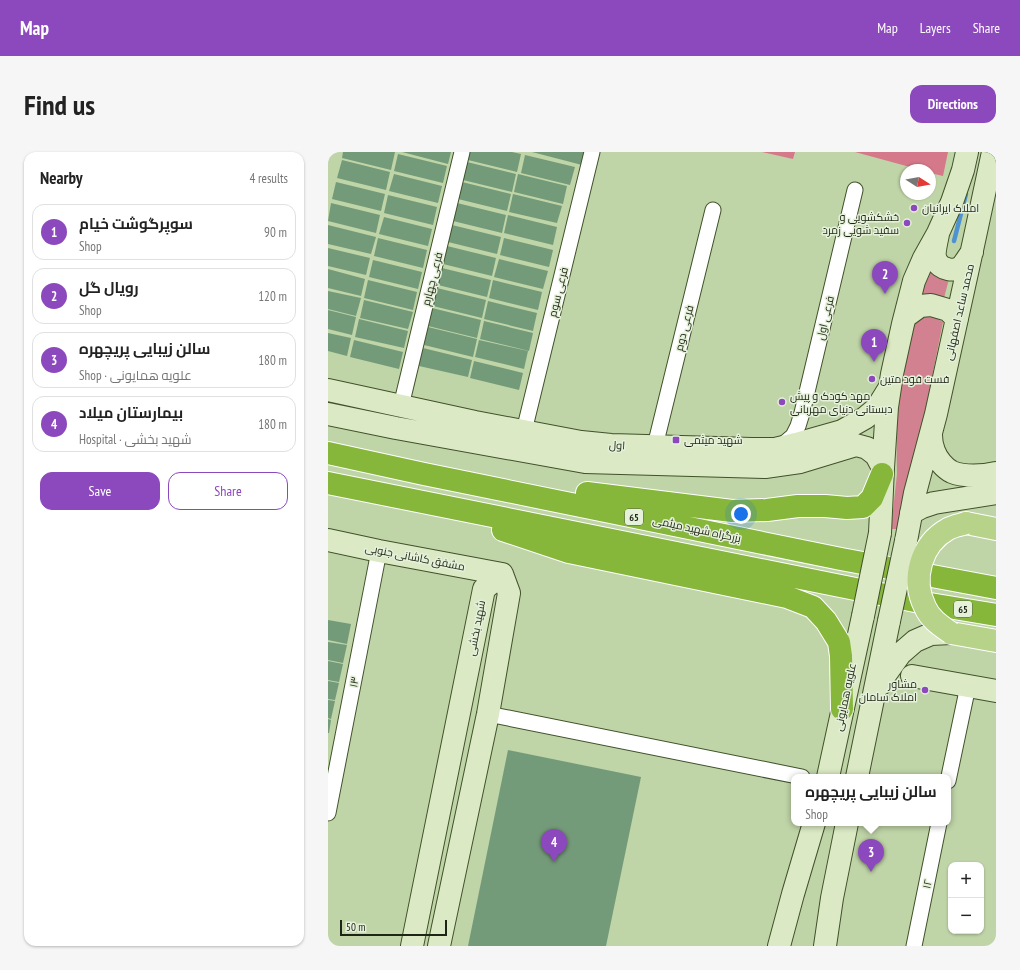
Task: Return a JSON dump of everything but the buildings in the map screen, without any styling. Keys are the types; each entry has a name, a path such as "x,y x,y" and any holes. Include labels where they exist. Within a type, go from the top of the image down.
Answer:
{"highway":[{"name":"بزرگراه شهید میثمی","path":"328,453 840,559 996,588"},
{"path":"424,474 732,511 767,510 805,506 863,508 872,498 883,471"},
{"name":"65","path":"328,482 930,604 996,615"},
{"path":"418,501 569,552 787,597 813,608 826,621 839,642 841,656 842,709"}],"main road":[{"path":"996,529 966,523 948,529 934,540 923,555 918,572 919,591 925,608 936,622 951,632 996,641"}],"street":[{"name":"فرعی چهارم","path":"401,406 462,152"},
{"name":"فرعی سوم","path":"524,431 592,152"},
{"path":"883,471 890,387 914,281 952,202 963,170 966,152"},
{"name":"محمد ساعد اصفهانی","path":"869,719 911,513 931,435 993,152"},
{"name":"فرعی اول","path":"779,448 793,436 802,413 855,190"},
{"name":"فرعی دوم","path":"655,446 712,210"},
{"path":"938,233 935,250 936,260 943,268 953,270 962,266 972,252"},
{"path":"905,317 920,306 931,304 948,310 957,319"},
{"name":"اول","path":"328,390 476,422 581,442 752,449 779,448 842,431 865,418 877,408 890,387"},
{"path":"802,413 805,420 811,427 826,435"},
{"name":"اول","path":"328,414 396,428 585,462 765,467 800,462 856,446 867,448 876,455 883,471"},
{"path":"931,435 933,450 940,462 952,472 969,475 996,473"},
{"name":"علویه همایونی","path":"829,774 880,533 883,471"},
{"path":"911,513 934,503 996,493"},
{"name":"مشفق کاشانی جنوبی","path":"328,540 502,574"},
{"name":"۱۳","path":"328,813 380,551"},
{"path":"439,946 488,714 510,593 502,574"},
{"name":"شهید بخشی","path":"412,946 484,589 502,574"},
{"path":"858,774 869,719 885,675 900,654 915,641 931,634 951,632"},
{"path":"912,676 996,691"},
{"path":"949,774 968,686"},
{"path":"488,714 791,775"},
{"path":"779,946 813,826"},
{"path":"825,946 832,898 846,826"},
{"name":"۱۲","path":"914,946 938,826"}],"shaded area":[{"path":"762,152 795,152 793,159"},
{"path":"855,152 948,152 943,176 936,174 936,164 900,164"},
{"path":"928,268 949,279 944,298 913,301"},
{"path":"931,315 943,322 921,432 898,529 891,529 897,474 896,410 903,357 915,321"}],"waterway":[{"path":"954,241 966,194"}],"place":[{"name":"املاک ایرانیان","path":"914,208"},
{"name":"خشکشویی و سفید شویی زمرد","path":"907,223"},
{"name":"رویال گل","path":"885,294"},
{"name":"سوپرگوشت خیام","path":"874,362"},
{"name":"فست فود متین","path":"872,379"},
{"name":"مهد کودک و پیش دبستانی دنیای‌ مهربانی","path":"782,402"},
{"name":"شهید میثمی","path":"676,440"},
{"name":"مشاور املاک سامان","path":"925,690"},
{"name":"بیمارستان میلاد","path":"554,862"},
{"name":"سالن زیبایی پریچهره","path":"871,872"}]}
